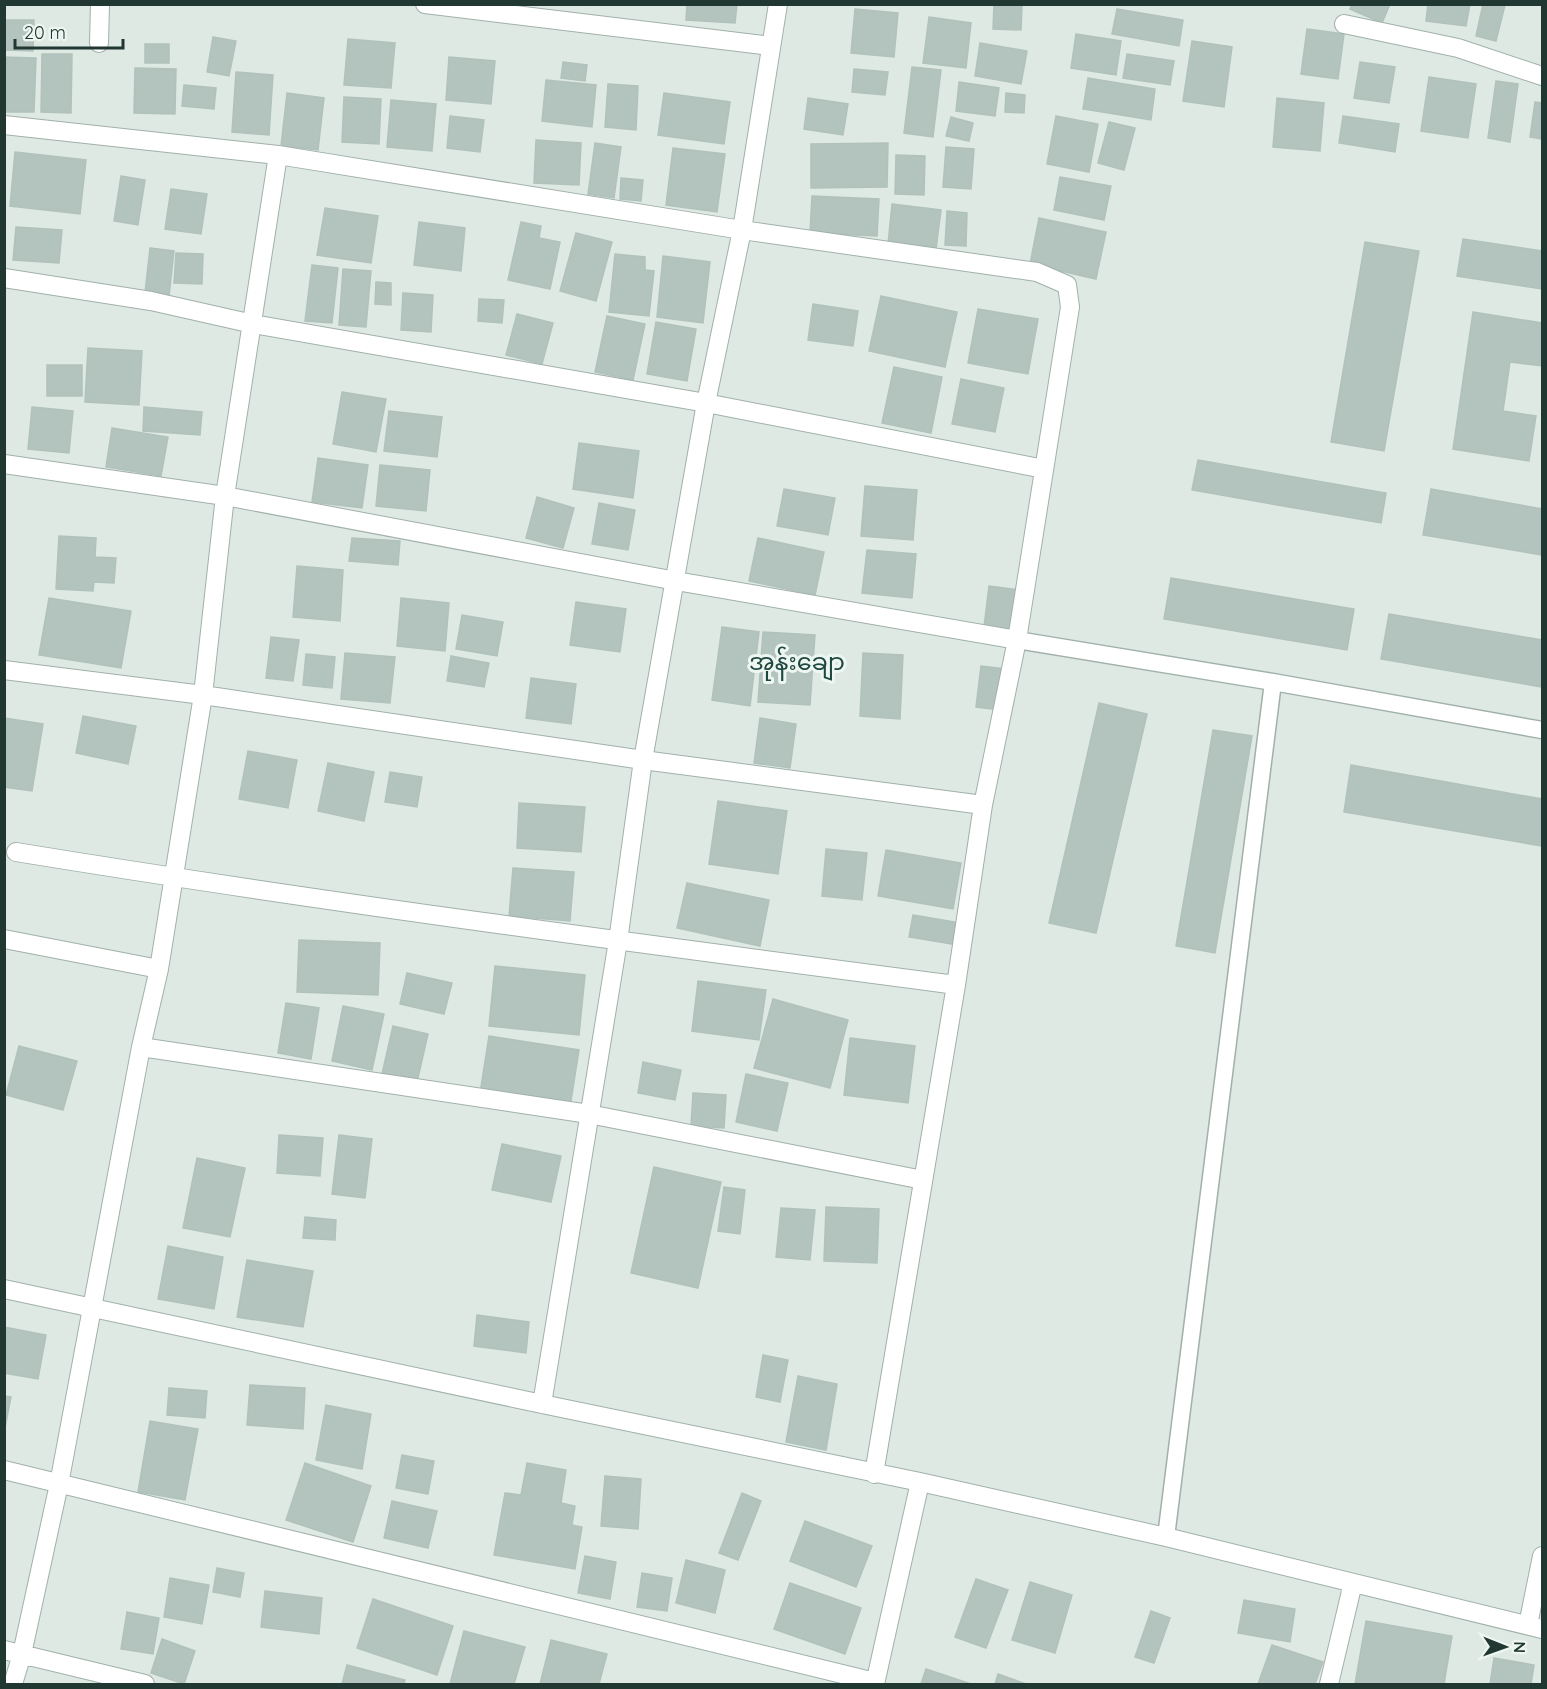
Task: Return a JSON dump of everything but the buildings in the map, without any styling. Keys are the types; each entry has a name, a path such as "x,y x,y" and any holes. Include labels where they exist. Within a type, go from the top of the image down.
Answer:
{"street":[{"path":"99,43 100,4"},
{"path":"425,4 771,46"},
{"path":"542,1404 618,941 643,760 706,403 742,230 778,4"},
{"path":"1344,24 1458,48 1542,76"},
{"path":"4,124 279,154 742,230 1037,272 1067,285 1070,307 1017,640 983,805 956,986 874,1474"},
{"path":"14,1684 13,1652 59,1484 141,1047 159,969 203,695 225,496 254,324 279,154"},
{"path":"4,278 151,301 254,324 706,403 1044,469"},
{"path":"4,464 225,496 676,581 1017,640"},
{"path":"4,670 203,695 643,760 983,805"},
{"path":"15,852 174,878 956,986"},
{"path":"4,939 159,969"},
{"path":"141,1047 589,1114 923,1180"},
{"path":"4,1289 920,1482 1166,1537 1535,1627 1542,1556"},
{"path":"4,1470 875,1683 920,1482"},
{"path":"1329,1684 1353,1583"},
{"path":"13,1652 145,1684"}],"lane":[{"path":"1017,640 1542,730"},
{"path":"1166,1537 1272,682"}],"district":[{"name":"အုန်းချော","path":"797,661"}]}
